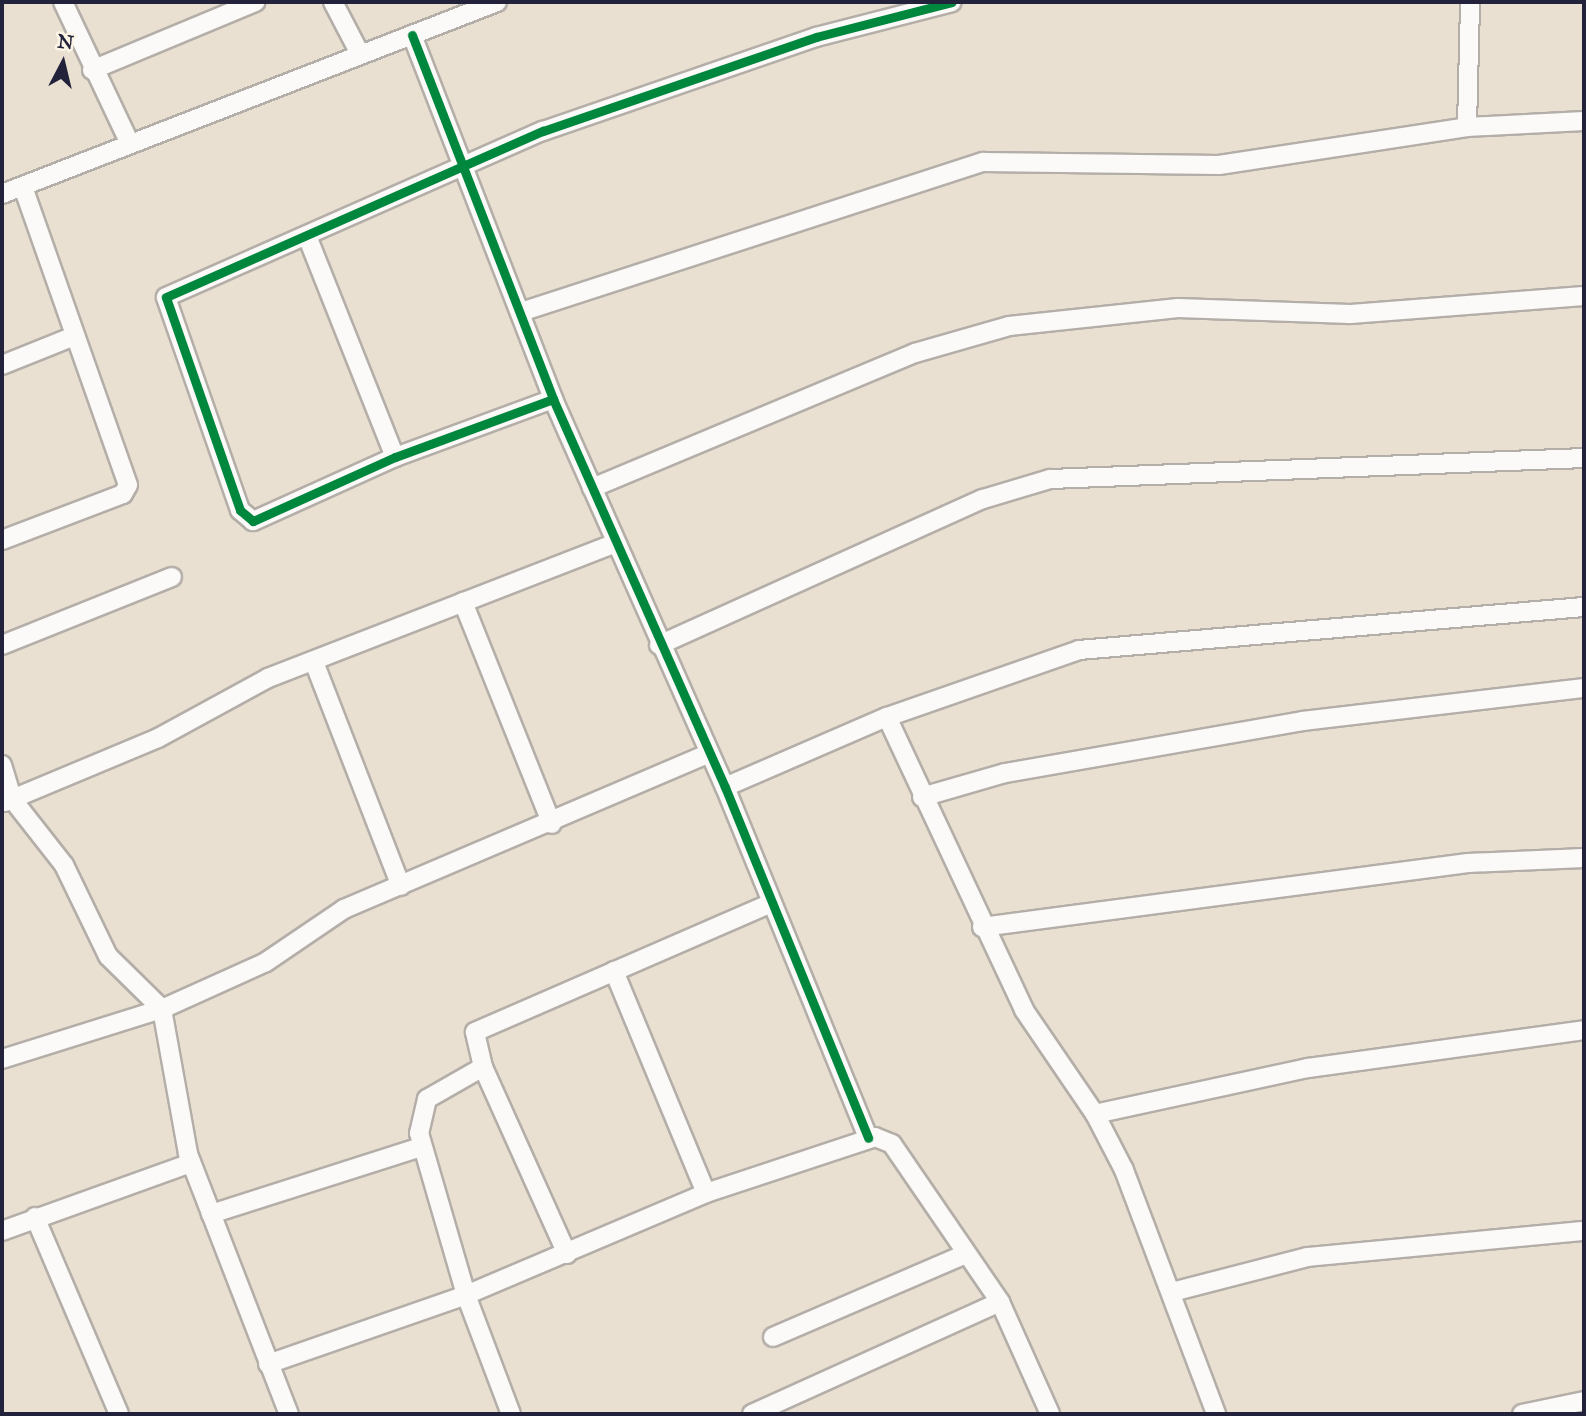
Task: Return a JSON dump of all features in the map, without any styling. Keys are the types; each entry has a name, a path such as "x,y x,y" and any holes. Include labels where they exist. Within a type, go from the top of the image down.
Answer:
{"street":[{"path":"62,2 92,70 130,144"},
{"path":"92,70 255,2"},
{"path":"333,2 359,52"},
{"path":"2,194 359,52 497,2"},
{"path":"553,399 395,457 253,521 240,510 166,297 464,168 645,94 952,2"},
{"path":"1467,127 1470,2"},
{"path":"412,35 553,399 613,544 725,787 868,1138"},
{"path":"521,312 983,162 1219,165 1467,127 1584,121"},
{"path":"2,540 127,490 23,187"},
{"path":"307,236 395,457"},
{"path":"592,488 915,353 1009,326 1178,308 1350,314 1584,296"},
{"path":"2,365 74,336"},
{"path":"659,645 972,504 1050,479 1584,458"},
{"path":"7,802 158,738 268,678 613,544"},
{"path":"2,645 172,577"},
{"path":"463,603 552,824"},
{"path":"725,787 887,717 1038,662 1109,644 1584,607"},
{"path":"314,662 401,886"},
{"path":"922,797 1005,773 1303,721 1584,688"},
{"path":"887,717 982,927 1024,1010 1095,1114 1172,1292 1216,1414"},
{"path":"2,1059 162,1009 266,962 344,909 552,824 709,753"},
{"path":"2,765 7,802 64,865 108,956 162,1009 191,1163 289,1414"},
{"path":"982,927 1468,863 1584,858"},
{"path":"567,1254 483,1067 474,1040 480,1027 771,903"},
{"path":"614,971 706,1193"},
{"path":"1095,1114 1295,1070 1584,1030"},
{"path":"483,1067 428,1099 421,1147 466,1294 511,1414"},
{"path":"268,1364 466,1294 567,1254 706,1193 868,1138 892,1144 1000,1302 1050,1414"},
{"path":"211,1214 421,1147"},
{"path":"2,1231 191,1163"},
{"path":"35,1217 119,1414"},
{"path":"1172,1292 1307,1257 1584,1231"},
{"path":"773,1337 966,1254"},
{"path":"752,1414 1000,1302"},
{"path":"1522,1414 1584,1401"}],"cycle path":[{"path":"553,399 395,457 253,521 240,510 166,297 543,131 816,37 952,2"},
{"path":"412,35 553,399 725,787 868,1138"}]}
